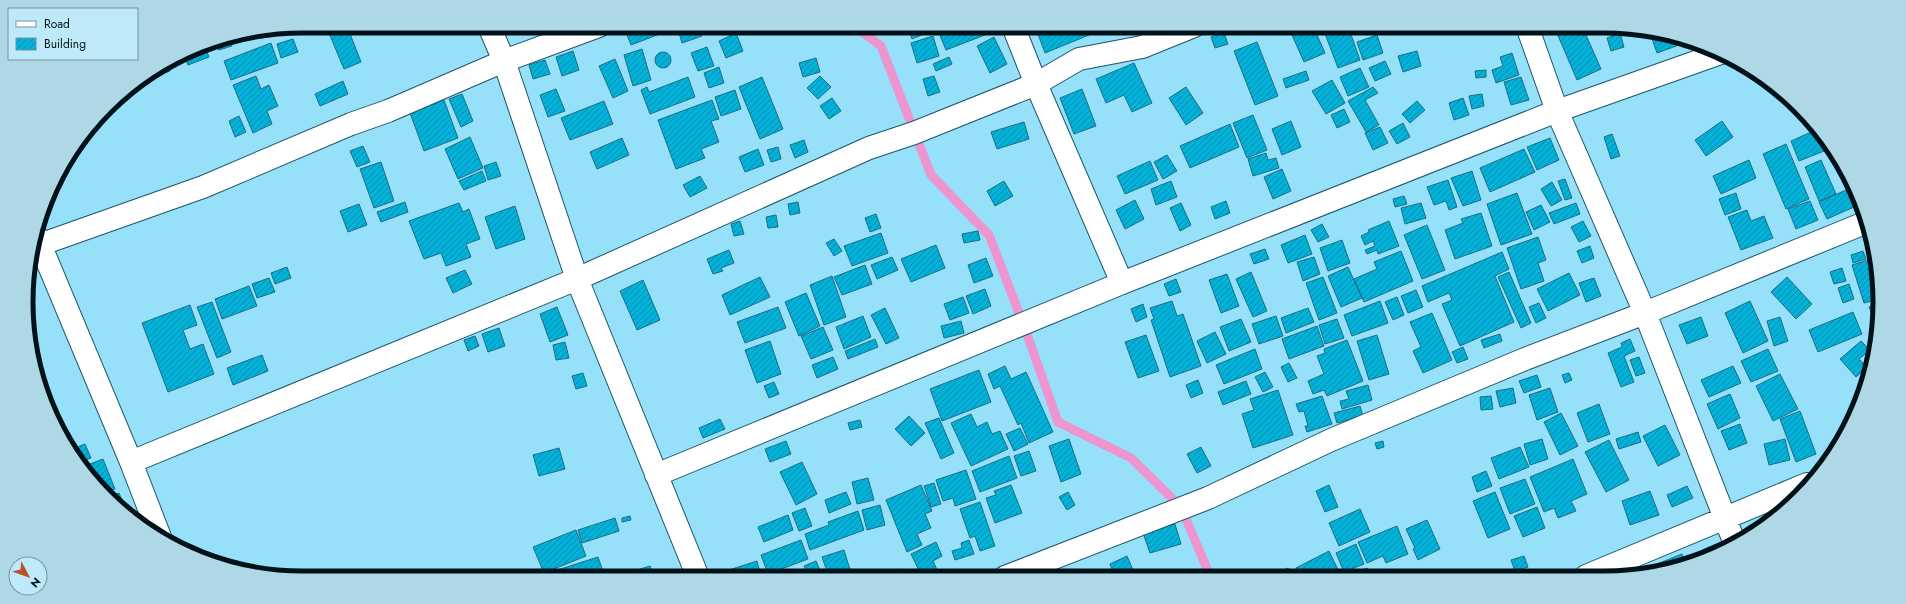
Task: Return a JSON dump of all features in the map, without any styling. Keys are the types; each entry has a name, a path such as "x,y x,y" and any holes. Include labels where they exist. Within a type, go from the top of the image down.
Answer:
{"street":[{"path":"492,33 504,60 577,279 696,571"},
{"path":"40,240 203,187 351,124 388,111 504,60 579,33"},
{"path":"1016,33 1036,84 1122,283"},
{"path":"131,462 577,279 870,148 914,134 1036,84 1078,59 1142,47 1177,33"},
{"path":"1529,33 1557,111 1645,313 1732,538"},
{"path":"656,475 1122,283 1557,111 1713,56"},
{"path":"1020,571 1208,498 1331,440 1525,359 1645,313 1862,224"},
{"path":"40,240 157,528"},
{"path":"1598,571 1798,488"}],"building":[{"path":"329,33 350,33 361,62 344,69"},
{"path":"626,33 656,33 657,35 631,45"},
{"path":"679,33 701,33 702,36 682,43"},
{"path":"736,33 743,51 726,58 719,41"},
{"path":"910,33 924,33 924,34 912,39"},
{"path":"939,33 990,33 946,50"},
{"path":"1038,33 1088,33 1089,35 1045,53"},
{"path":"1224,33 1228,44 1215,48 1211,37"},
{"path":"1291,33 1316,33 1325,53 1304,62"},
{"path":"1325,33 1350,33 1360,60 1338,68"},
{"path":"1557,33 1585,33 1601,69 1577,80"},
{"path":"1620,34 1624,47 1611,51 1607,38"},
{"path":"1377,35 1383,53 1363,60 1357,42"},
{"path":"933,36 939,56 917,63 911,43"},
{"path":"994,37 1007,64 990,73 977,46"},
{"path":"1652,37 1681,44 1657,53"},
{"path":"293,39 298,52 281,58 277,44"},
{"path":"231,42 232,46 219,50 218,46"},
{"path":"1257,42 1278,96 1255,105 1234,51"},
{"path":"271,43 278,63 231,80 224,61"},
{"path":"707,47 714,66 698,71 691,53"},
{"path":"642,49 651,80 633,86 624,55"},
{"path":"206,50 209,57 188,65 186,60"},
{"path":"573,51 579,70 562,76 556,57"},
{"path":"1417,51 1421,66 1403,72 1398,56"},
{"path":"663,52 670,57 671,60 666,67 663,68 656,63 655,60 660,53"},
{"path":"1512,53 1519,75 1496,83 1492,70 1503,66 1500,57"},
{"path":"949,57 952,64 936,71 933,64"},
{"path":"816,58 820,72 803,77 799,63"},
{"path":"615,59 628,91 613,98 599,66"},
{"path":"545,60 550,74 533,79 529,65"},
{"path":"1385,61 1391,74 1375,81 1369,68"},
{"path":"1134,63 1152,103 1132,112 1124,95 1106,103 1096,79"},
{"path":"719,67 724,83 709,88 704,73"},
{"path":"169,68 170,71 155,76"},
{"path":"1360,68 1369,87 1348,96 1340,77"},
{"path":"1486,70 1486,77 1476,78 1475,71"},
{"path":"1306,71 1309,80 1286,88 1283,79"},
{"path":"256,76 261,89 269,85 278,106 267,111 272,124 253,133 233,85"},
{"path":"820,76 831,87 818,99 807,88"},
{"path":"934,76 940,92 928,96 923,79"},
{"path":"688,77 695,97 650,114 641,90 647,87 649,92"},
{"path":"762,77 783,129 760,139 739,87"},
{"path":"1521,77 1529,100 1511,105 1504,82"},
{"path":"1332,80 1345,103 1326,114 1312,91"},
{"path":"343,81 348,94 320,106 315,94"},
{"path":"1186,87 1203,113 1186,125 1169,98"},
{"path":"1373,87 1378,93 1365,100 1379,125 1366,132 1348,101"},
{"path":"556,89 565,111 548,117 540,95"},
{"path":"1082,89 1096,126 1074,134 1060,98"},
{"path":"735,90 741,109 721,116 715,97"},
{"path":"462,94 473,121 461,127 449,99"},
{"path":"1482,94 1484,106 1472,109 1469,96"},
{"path":"832,98 841,111 829,119 820,106"},
{"path":"1463,98 1469,115 1454,120 1449,103"},
{"path":"444,100 458,138 424,151 410,113"},
{"path":"712,100 719,119 711,121 719,142 701,149 705,158 676,169 658,120"},
{"path":"604,101 613,124 570,140 561,118"},
{"path":"1417,101 1425,110 1410,123 1402,114"},
{"path":"1344,109 1350,122 1337,128 1331,115"},
{"path":"1253,115 1267,150 1247,158 1233,123"},
{"path":"239,116 246,132 235,137 229,121"},
{"path":"1291,121 1301,147 1282,155 1272,129"},
{"path":"1722,121 1733,137 1706,156 1695,140"},
{"path":"1024,122 1029,139 997,149 991,132"},
{"path":"1403,123 1410,137 1397,144 1389,131"},
{"path":"1230,124 1239,147 1190,168 1180,146"},
{"path":"1380,127 1388,143 1373,150 1365,133"},
{"path":"1812,132 1826,150 1799,161 1791,141"},
{"path":"1612,134 1620,156 1611,159 1604,137"},
{"path":"470,137 483,168 458,179 445,149"},
{"path":"622,138 629,155 597,169 590,152"},
{"path":"1550,138 1559,160 1537,170 1527,147"},
{"path":"804,140 808,152 795,158 790,145"},
{"path":"1786,144 1809,199 1786,209 1763,154"},
{"path":"363,146 370,162 357,167 350,151"},
{"path":"778,147 781,159 771,162 767,150"},
{"path":"758,149 764,165 745,172 739,157"},
{"path":"1524,149 1535,172 1490,192 1480,168"},
{"path":"1266,153 1268,160 1276,158 1279,168 1253,176 1248,159"},
{"path":"1167,155 1177,171 1163,179 1154,162"},
{"path":"1749,160 1756,178 1721,194 1713,176"},
{"path":"1821,160 1836,194 1819,201 1805,167"},
{"path":"1150,161 1158,180 1125,194 1117,176"},
{"path":"381,162 394,201 374,208 360,169"},
{"path":"496,162 501,176 488,180 484,166"},
{"path":"1282,169 1291,191 1273,199 1264,177"},
{"path":"482,171 486,181 464,190 459,181"},
{"path":"1472,171 1481,200 1463,206 1451,178"},
{"path":"700,176 707,188 690,197 683,185"},
{"path":"1565,179 1572,198 1565,200 1558,181"},
{"path":"1448,180 1457,207 1449,210 1446,201 1434,205 1427,187"},
{"path":"1004,181 1013,196 995,206 987,191"},
{"path":"1171,181 1177,197 1156,205 1151,189"},
{"path":"1552,182 1562,200 1551,206 1541,189"},
{"path":"1846,190 1854,207 1827,219 1819,202"},
{"path":"1517,193 1532,234 1501,245 1487,204"},
{"path":"1736,193 1741,209 1725,215 1719,199"},
{"path":"1404,196 1407,204 1395,207 1393,199"},
{"path":"1135,200 1144,219 1125,229 1116,210"},
{"path":"1226,201 1230,213 1215,219 1211,207"},
{"path":"1810,201 1818,220 1796,229 1788,209"},
{"path":"405,202 408,212 381,222 377,212"},
{"path":"798,202 800,213 790,215 788,204"},
{"path":"459,203 463,212 469,209 480,239 466,244 471,257 446,266 441,253 424,259 409,221"},
{"path":"1181,203 1191,225 1180,231 1170,208"},
{"path":"1421,203 1426,218 1405,224 1401,208"},
{"path":"1576,203 1580,214 1554,224 1549,213"},
{"path":"359,204 367,225 348,232 340,211"},
{"path":"1541,205 1550,222 1534,230 1526,212"},
{"path":"515,206 525,239 496,249 485,217"},
{"path":"1747,210 1751,221 1764,216 1773,238 1741,250 1728,217"},
{"path":"1481,213 1492,246 1455,259 1445,230 1463,223 1461,219"},
{"path":"876,214 881,228 870,232 865,218"},
{"path":"776,215 778,227 768,228 766,217"},
{"path":"740,221 744,234 734,236 731,224"},
{"path":"1389,221 1399,246 1378,254 1377,250 1367,254 1365,250 1375,246 1373,241 1365,245 1361,236 1369,232 1368,230"},
{"path":"1583,221 1591,236 1579,242 1571,227"},
{"path":"1322,224 1329,237 1318,242 1311,230"},
{"path":"1427,225 1445,270 1422,279 1404,235"},
{"path":"978,231 980,240 964,243 962,234"},
{"path":"881,233 888,253 852,266 844,246"},
{"path":"1305,235 1312,254 1288,263 1281,245"},
{"path":"1538,237 1546,260 1538,263 1544,281 1521,289 1507,248"},
{"path":"834,239 842,251 834,256 826,243"},
{"path":"1342,240 1350,263 1328,271 1320,248"},
{"path":"936,245 945,268 911,282 901,259"},
{"path":"1590,246 1594,258 1582,263 1577,251"},
{"path":"1265,249 1269,259 1254,264 1250,254"},
{"path":"729,250 734,263 721,268 723,271 713,274 707,259"},
{"path":"1401,251 1413,281 1364,302 1354,279 1377,269 1374,262"},
{"path":"1863,251 1866,259 1853,263 1851,255"},
{"path":"1502,252 1509,269 1495,276 1514,322 1460,346 1442,304 1452,300 1449,293 1428,302 1422,286"},
{"path":"892,257 898,270 877,279 871,265"},
{"path":"1314,257 1320,274 1303,281 1297,262"},
{"path":"986,258 993,276 974,283 968,265"},
{"path":"1870,259 1873,301 1864,303 1852,265"},
{"path":"865,265 872,284 842,295 834,277"},
{"path":"287,267 291,278 275,284 271,273"},
{"path":"1348,267 1362,298 1341,307 1328,276"},
{"path":"1842,268 1846,281 1834,284 1830,272"},
{"path":"465,270 472,284 453,293 446,278"},
{"path":"1251,272 1267,311 1253,317 1236,279"},
{"path":"1509,272 1531,323 1521,328 1498,277"},
{"path":"1569,273 1580,295 1548,311 1537,289"},
{"path":"1227,274 1239,306 1221,313 1209,280"},
{"path":"832,276 846,317 824,325 810,285"},
{"path":"760,277 770,297 730,315 722,295"},
{"path":"1323,277 1337,313 1319,320 1306,283"},
{"path":"1787,277 1812,304 1796,319 1771,292"},
{"path":"269,278 275,292 257,298 252,284"},
{"path":"1594,278 1601,296 1586,302 1579,283"},
{"path":"1176,279 1181,292 1169,296 1164,284"},
{"path":"643,280 660,320 637,330 620,291"},
{"path":"1849,284 1854,299 1843,303 1838,288"},
{"path":"249,286 257,306 222,319 215,299"},
{"path":"985,289 991,306 973,314 966,296"},
{"path":"1416,290 1423,307 1408,313 1401,296"},
{"path":"806,293 820,326 799,336 785,302"},
{"path":"963,297 969,313 950,320 944,304"},
{"path":"1397,297 1404,315 1393,320 1385,302"},
{"path":"1172,301 1177,316 1183,314 1201,366 1170,377 1151,320 1154,319 1150,308"},
{"path":"1380,301 1388,323 1352,336 1344,315"},
{"path":"1750,301 1768,341 1743,353 1725,313"},
{"path":"212,302 231,352 217,358 197,307"},
{"path":"1539,303 1546,318 1536,323 1529,307"},
{"path":"1143,304 1147,317 1136,322 1131,309"},
{"path":"190,305 197,325 183,330 190,349 203,344 214,374 168,392 142,323"},
{"path":"1873,305 1872,314 1869,307"},
{"path":"557,307 568,335 550,342 540,314"},
{"path":"778,307 786,328 745,343 737,322"},
{"path":"885,308 899,338 886,344 871,315"},
{"path":"1308,308 1314,322 1286,333 1281,318"},
{"path":"1853,312 1862,334 1818,352 1809,330"},
{"path":"1432,313 1452,360 1423,373 1413,351 1421,347 1410,322"},
{"path":"863,316 871,337 844,349 836,327"},
{"path":"1276,316 1283,336 1259,344 1252,324"},
{"path":"1701,317 1708,336 1687,344 1679,325"},
{"path":"1780,317 1788,341 1774,346 1767,321"},
{"path":"1241,319 1251,342 1229,351 1220,327"},
{"path":"1337,319 1344,338 1325,344 1319,325"},
{"path":"961,321 964,333 944,338 941,326"},
{"path":"1317,326 1324,346 1289,359 1282,339"},
{"path":"823,327 833,350 811,359 801,336"},
{"path":"499,328 505,346 488,352 482,334"},
{"path":"1215,332 1226,354 1207,363 1197,341"},
{"path":"1500,334 1502,341 1484,348 1481,340"},
{"path":"1146,335 1159,371 1138,378 1125,342"},
{"path":"1377,335 1389,374 1369,380 1357,341"},
{"path":"475,336 479,346 468,351 464,340"},
{"path":"875,339 878,347 848,359 845,351"},
{"path":"1630,339 1635,351 1624,356 1634,382 1621,387 1608,353 1622,347 1621,343"},
{"path":"1347,340 1363,381 1327,396 1324,390 1313,394 1308,381 1324,374 1317,356 1325,353 1324,349"},
{"path":"770,341 781,374 757,383 745,350"},
{"path":"1861,341 1869,349 1868,351 1859,359 1865,365 1865,369 1856,377 1840,359"},
{"path":"565,342 569,358 556,360 553,345"},
{"path":"1463,347 1468,359 1457,363 1452,352"},
{"path":"1255,349 1262,369 1224,384 1216,365"},
{"path":"1768,349 1778,371 1751,382 1741,361"},
{"path":"262,355 268,371 233,385 227,368"},
{"path":"833,357 838,369 817,378 812,365"},
{"path":"1639,357 1645,373 1636,376 1630,360"},
{"path":"1289,363 1297,378 1288,382 1281,367"},
{"path":"1005,366 1011,379 1026,372 1053,432 1029,443 1021,423 1018,425 1000,386 994,389 988,374"},
{"path":"1733,366 1741,383 1709,397 1701,380"},
{"path":"979,370 991,402 942,421 930,389"},
{"path":"1265,372 1273,387 1263,392 1255,377"},
{"path":"583,373 587,386 576,389 572,376"},
{"path":"1569,373 1572,380 1565,383 1562,375"},
{"path":"1780,374 1798,409 1773,421 1756,386"},
{"path":"1537,375 1541,387 1524,393 1519,381"},
{"path":"1198,380 1203,393 1191,398 1186,385"},
{"path":"1246,381 1251,394 1223,405 1218,392"},
{"path":"774,382 779,394 769,398 764,386"},
{"path":"1368,385 1372,400 1342,409 1340,401 1349,399 1346,391"},
{"path":"1513,388 1516,403 1500,407 1496,391"},
{"path":"1550,388 1558,412 1537,420 1529,395"},
{"path":"1278,390 1293,435 1253,448 1242,414 1254,410 1250,399"},
{"path":"1730,394 1740,418 1718,429 1707,404"},
{"path":"1322,396 1332,424 1307,432 1305,426 1308,426 1304,411 1299,412 1296,404"},
{"path":"1491,396 1493,409 1481,410 1480,397"},
{"path":"1599,404 1610,434 1588,442 1577,413"},
{"path":"1360,406 1363,416 1337,423 1334,413"},
{"path":"1800,411 1816,454 1796,462 1780,419"},
{"path":"1561,413 1578,446 1560,455 1544,422"},
{"path":"971,414 977,427 987,422 992,434 1000,431 1008,449 971,466 951,423"},
{"path":"909,416 925,433 911,446 895,429"},
{"path":"939,418 954,453 941,459 925,423"},
{"path":"720,419 725,429 703,438 699,428"},
{"path":"860,420 862,427 850,430 848,423"},
{"path":"1740,424 1747,443 1729,450 1721,431"},
{"path":"1665,425 1680,455 1658,466 1643,436"},
{"path":"1020,428 1028,444 1014,451 1006,434"},
{"path":"1638,432 1641,442 1619,449 1616,439"},
{"path":"1069,439 1081,474 1061,482 1049,446"},
{"path":"1542,439 1548,459 1530,465 1524,444"},
{"path":"1785,439 1790,460 1769,465 1764,444"},
{"path":"1609,440 1629,480 1606,492 1585,452"},
{"path":"786,441 791,454 770,462 765,449"},
{"path":"1383,441 1384,447 1377,449 1375,443"},
{"path":"85,444 91,458 85,461 76,448"},
{"path":"1201,447 1211,466 1197,473 1187,454"},
{"path":"1520,447 1529,467 1499,479 1491,458"},
{"path":"559,448 565,469 539,476 533,455"},
{"path":"1029,451 1036,471 1021,476 1014,456"},
{"path":"1009,456 1017,478 980,492 972,471"},
{"path":"103,459 115,489 111,491 88,465"},
{"path":"1573,459 1587,494 1571,501 1576,511 1558,518 1554,508 1544,512 1530,477"},
{"path":"802,462 817,494 796,505 780,472"},
{"path":"966,470 976,499 955,506 953,498 943,501 936,480"},
{"path":"1486,471 1492,486 1477,492 1472,477"},
{"path":"868,478 874,500 857,504 852,482"},
{"path":"1525,479 1535,504 1510,514 1500,488"},
{"path":"934,483 941,504 931,507 924,486"},
{"path":"921,485 932,511 925,514 931,528 917,534 922,545 907,552 886,500"},
{"path":"1011,485 1022,513 995,523 986,498 996,495 994,491"},
{"path":"1329,485 1338,507 1325,512 1316,491"},
{"path":"1687,486 1693,498 1672,507 1667,495"},
{"path":"1650,491 1659,515 1630,525 1622,501"},
{"path":"846,492 851,504 829,513 825,500"},
{"path":"1068,492 1075,505 1067,510 1059,497"},
{"path":"1495,492 1510,529 1488,538 1473,501"},
{"path":"119,493 123,502 115,495"},
{"path":"980,502 995,546 980,551 975,536 970,538 960,509"},
{"path":"880,505 885,525 867,530 862,510"},
{"path":"1537,507 1545,528 1523,537 1514,516"},
{"path":"805,508 812,526 799,531 792,513"},
{"path":"1360,509 1370,532 1339,546 1329,523"},
{"path":"858,511 864,530 810,550 805,534 829,525 828,522"},
{"path":"788,515 793,530 764,542 758,527"},
{"path":"630,516 631,520 622,522 622,518"},
{"path":"615,518 619,531 582,543 578,530"},
{"path":"1427,520 1440,549 1418,560 1413,549 1415,548 1406,529"},
{"path":"1175,524 1181,544 1150,553 1143,533"},
{"path":"1397,526 1408,554 1386,563 1383,556 1367,563 1358,542"},
{"path":"576,530 586,556 549,571 543,571 533,547"},
{"path":"801,540 808,559 776,571 767,571 761,555"},
{"path":"969,540 974,554 955,560 952,551 962,548 961,543"},
{"path":"936,542 942,556 933,561 938,571 919,571 911,554"},
{"path":"1356,544 1364,564 1344,571 1336,553"},
{"path":"1709,547 1710,549 1698,554 1697,553"},
{"path":"844,550 850,571 827,571 822,557"},
{"path":"1329,551 1339,571 1298,571 1296,568"},
{"path":"1682,554 1684,559 1658,566 1657,564"},
{"path":"1127,556 1133,571 1113,571 1110,564"},
{"path":"1524,556 1528,567 1515,571 1511,560"},
{"path":"598,557 603,571 554,571"},
{"path":"757,561 760,571 732,571 732,569"},
{"path":"816,561 820,571 807,571 804,566"},
{"path":"650,566 652,571 634,571"},
{"path":"1288,568 1290,571 1282,571"},
{"path":"1367,568 1368,571 1360,571"}],"waterway":[{"path":"863,33 881,46 931,175 989,235 1023,323 1058,422 1131,458 1181,507 1208,571"}]}
